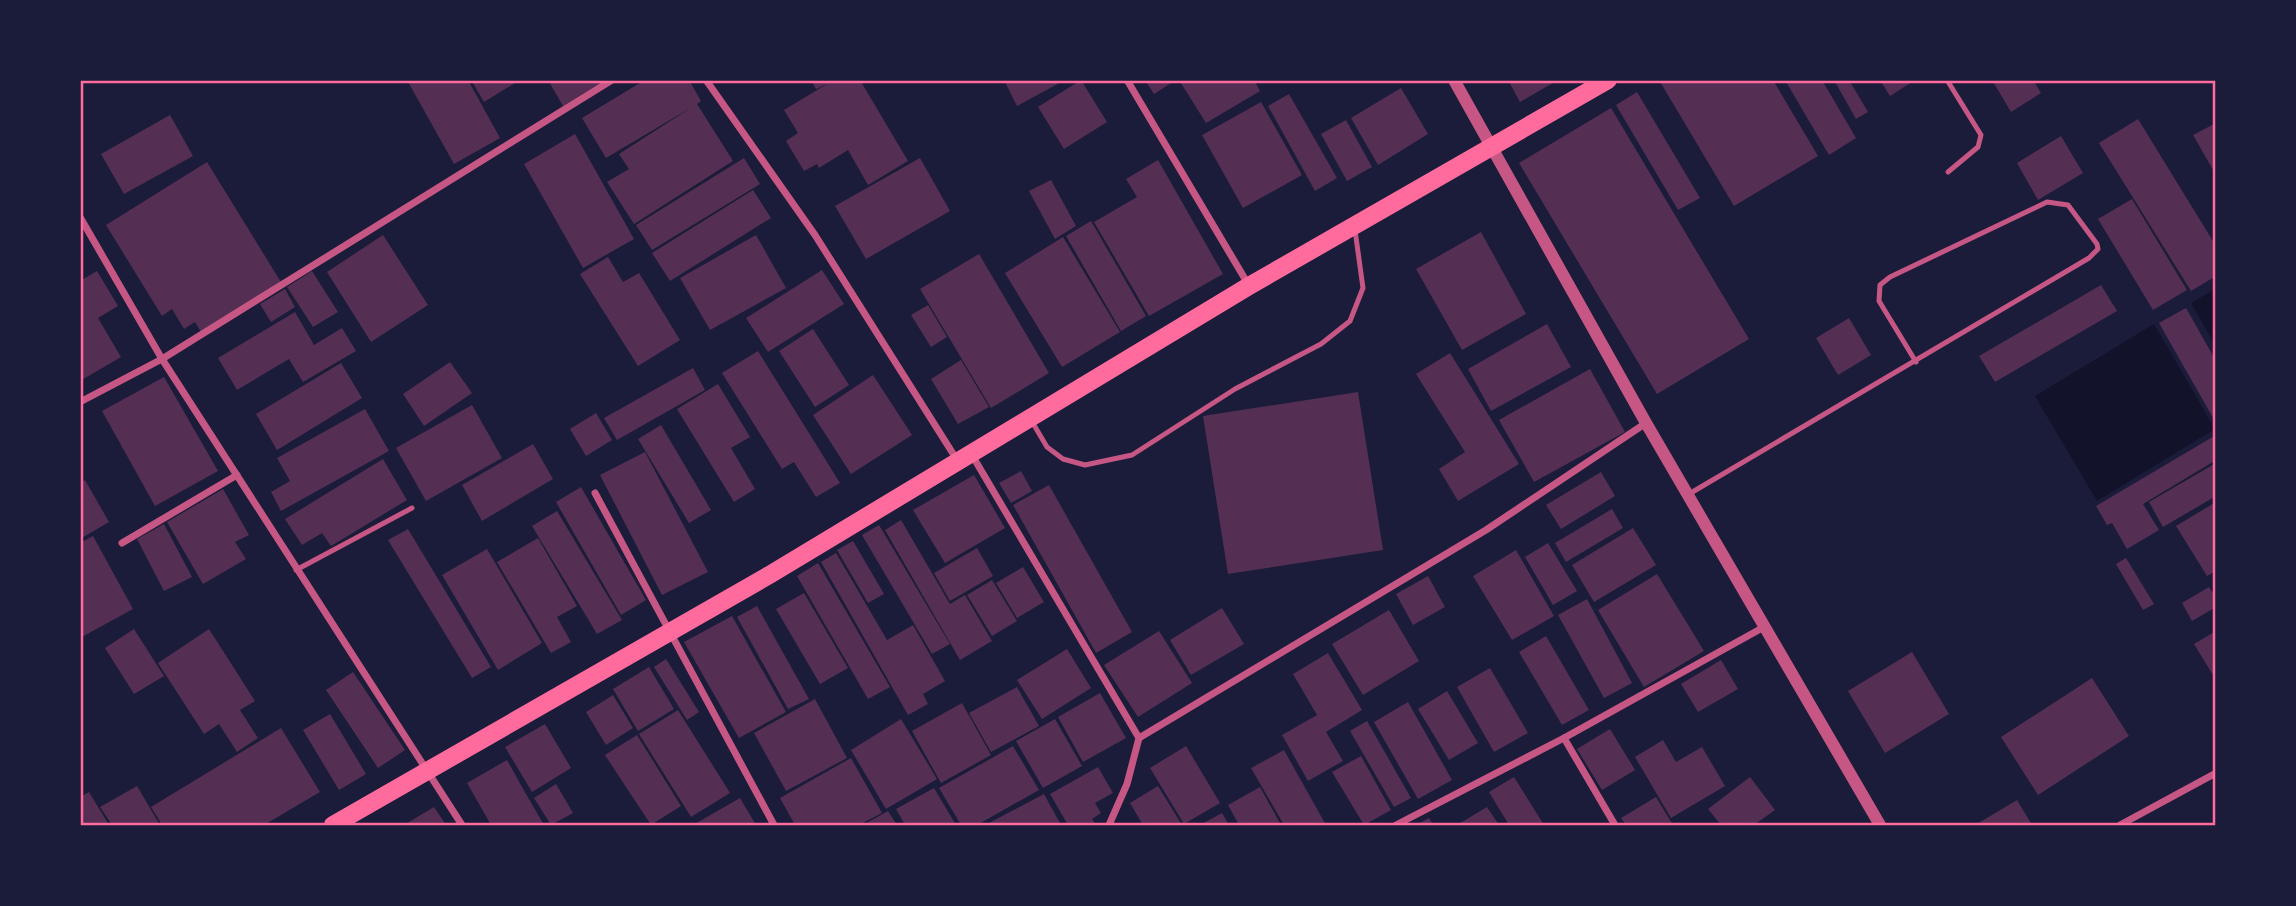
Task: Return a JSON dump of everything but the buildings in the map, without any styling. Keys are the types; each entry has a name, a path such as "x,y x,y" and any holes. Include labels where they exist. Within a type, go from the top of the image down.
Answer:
{"main road":[{"path":"333,825 670,632 965,459 1249,286 1608,80"}],"street":[{"path":"80,402 162,359 612,80"},
{"path":"706,80 816,235 965,459 1139,738"},
{"path":"1127,80 1249,286"},
{"path":"1454,80 1646,423 1880,825"},
{"path":"80,217 162,359 462,825"},
{"path":"1108,825 1127,785 1139,738 1486,530 1646,423"},
{"path":"122,543 237,475"},
{"path":"595,493 774,825"},
{"path":"1396,825 1564,738 1764,627"},
{"path":"1564,738 1615,825"},
{"path":"2120,825 2216,773"}],"lane":[{"path":"1947,80 1982,135 1978,147 1948,172"},
{"path":"1689,494 1916,362 2094,254 2097,244 2068,205 2047,202 1890,277 1880,285 1879,301 1916,362"},
{"path":"1031,419 1047,447 1063,459 1085,465 1132,455 1235,389 1321,344 1350,321 1363,288 1354,227"},
{"path":"296,570 412,509"}],"shaded area":[{"path":"2215,289 2215,345 2191,303"},
{"path":"2154,324 2215,429 2097,501 2035,396"}]}
